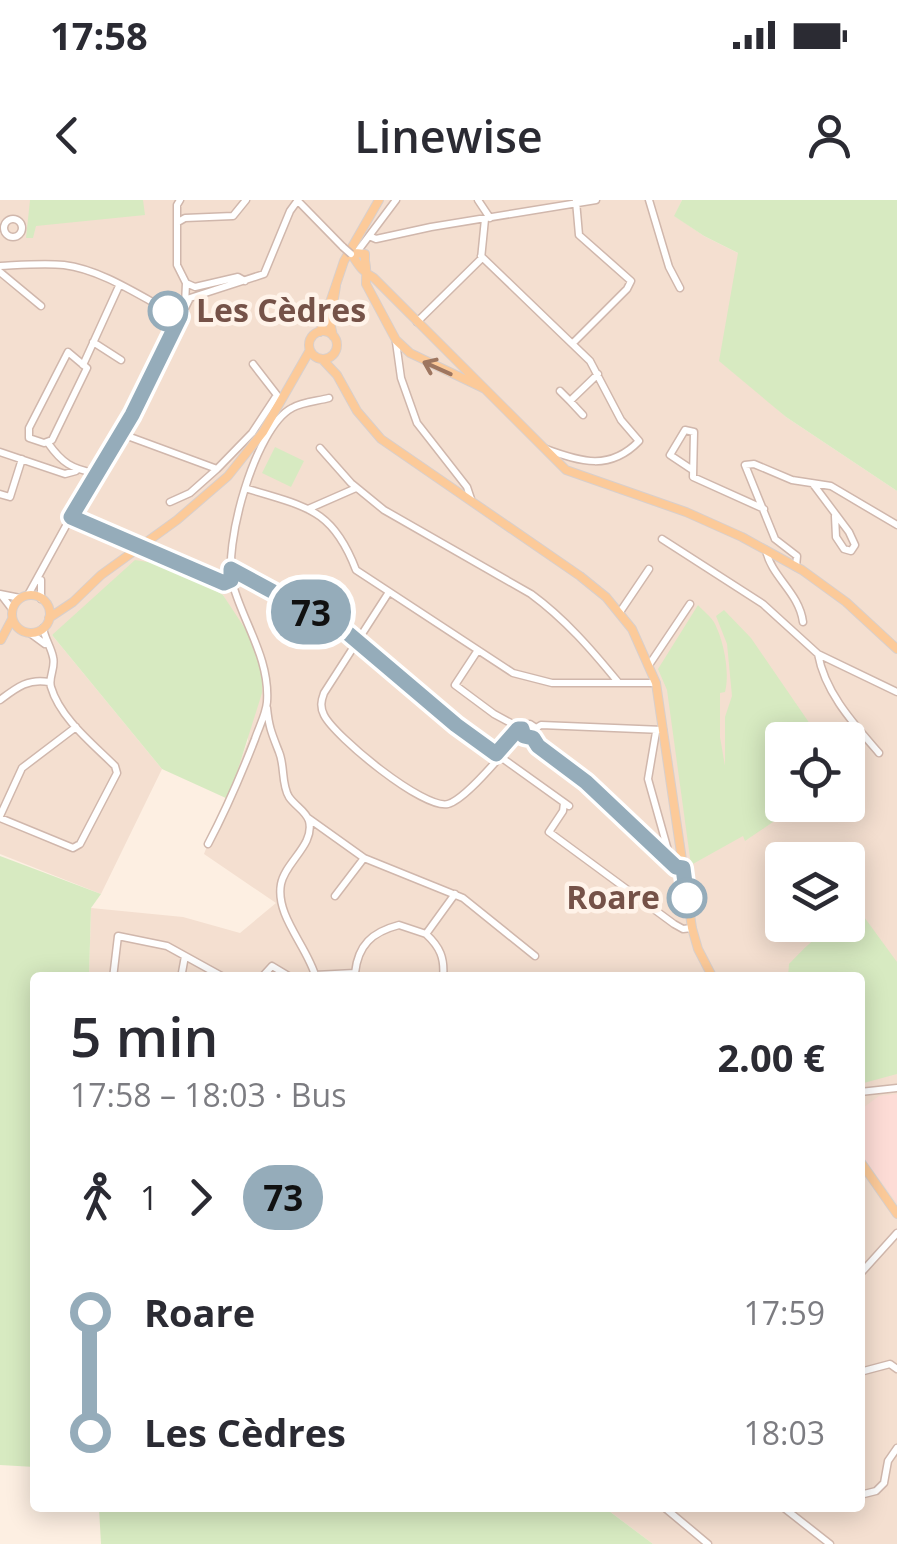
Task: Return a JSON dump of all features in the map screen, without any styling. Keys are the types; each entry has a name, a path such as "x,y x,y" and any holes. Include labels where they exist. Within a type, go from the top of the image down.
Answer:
{"main road":[{"path":"380,200 352,244 320,332 310,341 316,356 337,375 357,412 381,439 580,576 620,612 632,629 656,683 660,731 692,928 710,972"},
{"path":"359,257 370,276 566,470 686,512 766,550 846,602 897,649"},
{"path":"370,276 366,284 396,340 424,362 483,388"},
{"path":"336,282 330,322 337,344 337,375"},
{"path":"320,332 334,336"},
{"path":"0,641 44,628 49,618 68,606 100,574 204,499 250,452 316,356 335,353"},
{"path":"0,641 24,597 68,606"},
{"path":"44,601 49,618"},
{"path":"12,614 26,632"},
{"path":"865,1169 897,1214"}],"street":[{"path":"180,200 177,264 186,283 186,305"},
{"path":"177,223 185,218 233,216 246,200"},
{"path":"1,594 24,597 40,577 95,473 122,434 186,305 197,293 264,274 298,200 343,247 359,257 369,236 398,200"},
{"path":"417,322 482,256 488,218 478,200"},
{"path":"369,236 376,239 596,200"},
{"path":"649,200 669,266 680,288"},
{"path":"573,343 631,282 579,235 575,202"},
{"path":"482,256 573,343 598,374 622,420 640,441 614,460 591,464 542,447"},
{"path":"0,269 63,265 119,286 180,317"},
{"path":"0,269 40,306"},
{"path":"186,283 195,287 238,277 246,282"},
{"path":"83,364 119,286"},
{"path":"396,340 400,378 416,423 467,487 471,499"},
{"path":"94,342 121,360"},
{"path":"48,444 87,368 68,352 29,428 28,438 48,444 59,459 76,471"},
{"path":"170,502 190,493 217,469 252,433 277,394 253,364"},
{"path":"570,402 598,374"},
{"path":"560,392 583,415"},
{"path":"329,398 292,408 283,416 248,473 235,530 231,580 267,678 270,735 280,753 288,796 307,817 364,858 456,894 476,906 534,956"},
{"path":"691,468 670,454 686,430 694,432 693,477 765,510"},
{"path":"122,434 217,469"},
{"path":"320,448 356,488 384,510 550,608 567,622 619,683"},
{"path":"0,452 65,474 95,473"},
{"path":"0,494 10,497 22,459"},
{"path":"796,567 798,556 775,539 745,466 754,464 792,480 832,486 897,525"},
{"path":"812,483 849,532 855,546 851,551 844,550 836,538 835,516"},
{"path":"246,488 327,519 346,544 356,570 513,673 552,683 656,683"},
{"path":"307,510 356,488"},
{"path":"71,517 224,583 231,580"},
{"path":"662,540 762,604 820,654 897,692"},
{"path":"766,550 768,562 798,602 803,622"},
{"path":"231,569 358,641 456,725 566,804 548,832 674,924 692,928"},
{"path":"620,612 649,569"},
{"path":"40,577 44,601"},
{"path":"390,592 324,692 322,708 334,728 398,784 431,804 444,805 455,802 520,729 530,724 536,728"},
{"path":"1,594 12,614"},
{"path":"649,665 690,604"},
{"path":"44,628 46,645"},
{"path":"26,632 53,653 49,682 76,726 115,766 116,773 80,844 73,848 0,817 22,768 76,726"},
{"path":"478,650 456,686 520,729 524,736 533,738 683,868"},
{"path":"820,654 821,670 836,698 880,753"},
{"path":"0,700 24,683 49,682"},
{"path":"208,844 234,792 266,706"},
{"path":"533,738 541,724 660,731 648,779 672,862"},
{"path":"307,817 310,825 306,843 283,874 280,887 282,904 314,972"},
{"path":"335,896 364,858"},
{"path":"426,934 456,894"},
{"path":"357,972 362,946 385,928 399,925 426,934 439,948 443,972"},
{"path":"115,972 118,936 167,946 214,972"},
{"path":"182,972 185,956"},
{"path":"865,1093 897,1088"},
{"path":"865,1268 897,1233"},
{"path":"865,1371 890,1364 897,1369"},
{"path":"865,1494 888,1484 888,1460 897,1448"},
{"path":"670,1512 708,1544"},
{"path":"789,1512 830,1544"}],"shaded area":[{"path":"0,200 682,200 675,216 738,253 755,390 786,417 897,491 897,1544 653,1544 610,1512 865,1512 865,972 89,972 91,908 183,917 240,933 276,903 204,854 248,741 238,621 223,595 167,565 52,635 162,769 101,894 0,854"},
{"path":"897,1094 897,1203 865,1160 865,1106 879,1096"}],"green space":[{"path":"30,200 143,200 145,215 36,226 33,238 26,238"},
{"path":"682,200 897,200 897,491 786,417 719,361 738,253 674,216"},
{"path":"275,447 304,461 291,487 262,473"},
{"path":"135,560 167,565 223,595 263,656 262,693 234,782 234,798 228,799 162,769 52,635"},
{"path":"698,605 715,624 725,658 727,676 725,692 720,693 720,737 725,766 725,717 732,696 727,644 716,616 724,610 751,638 809,722 765,722 765,822 773,822 745,841 743,836 691,865 667,690 658,669"},
{"path":"0,856 101,894 91,908 89,972 30,972 30,1467 0,1465"},
{"path":"865,918 897,962 897,1074 865,1083 865,972 788,972 789,964 808,945 865,942"},
{"path":"99,1512 610,1512 653,1544 101,1544"}],"bus line":[{"name":"73","path":"168,311 180,317 122,434 71,517 224,583 231,580 231,569 344,630 496,754 522,729 524,736 533,738 676,867 683,868 687,898"}],"place":[{"name":"Les Cèdres","path":"168,311"},
{"name":"Roare","path":"687,898"}]}
